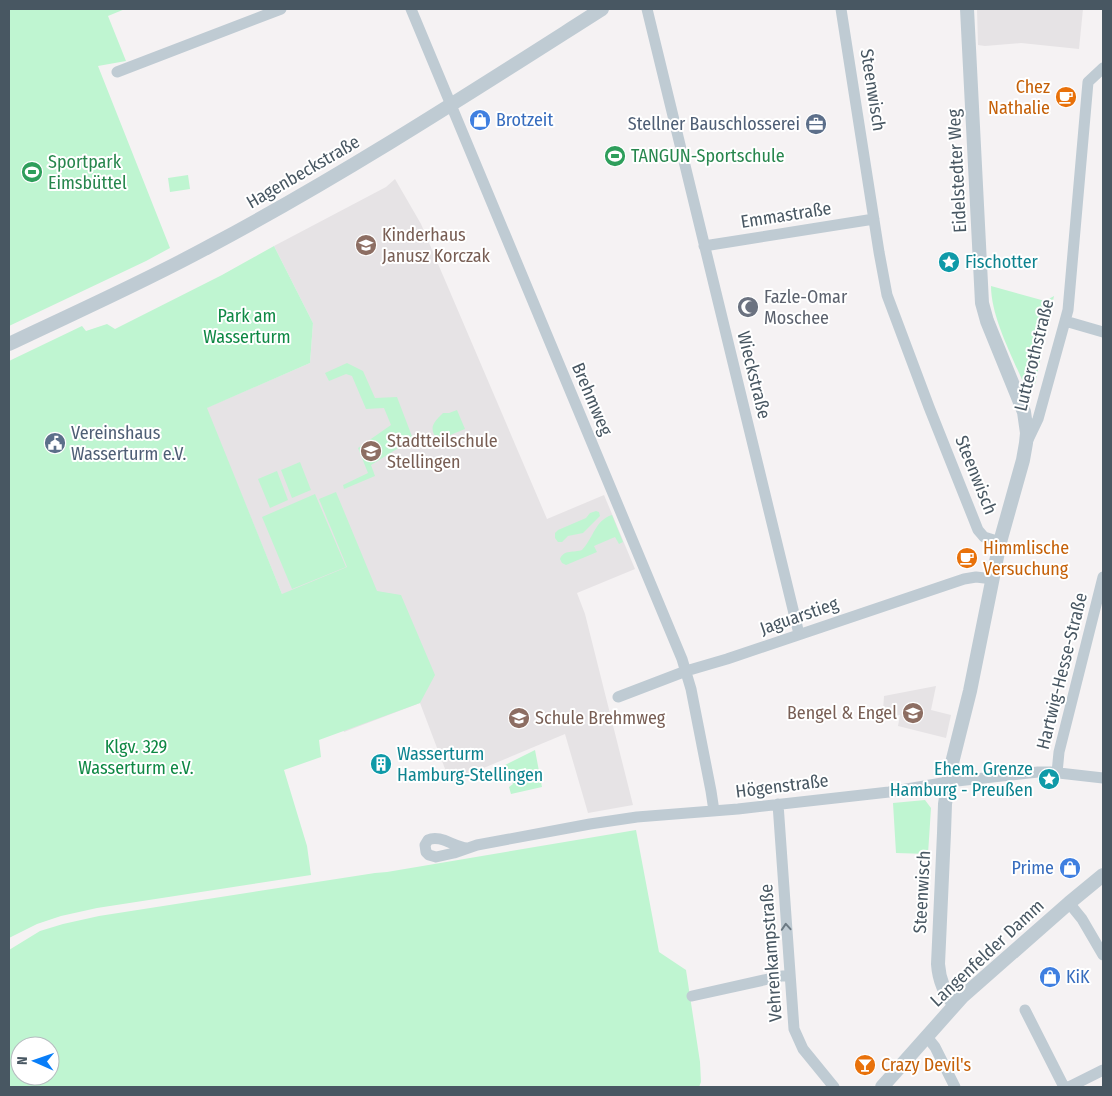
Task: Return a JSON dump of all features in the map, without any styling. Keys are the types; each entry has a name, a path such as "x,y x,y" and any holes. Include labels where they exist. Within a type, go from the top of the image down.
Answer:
{"street":[{"path":"117,72 281,9"},
{"name":"Brehmweg","path":"411,9 686,672 706,763 714,811"},
{"name":"Hagenbeckstraße","path":"9,344 143,280 262,218 382,148 602,9"},
{"name":"Wieckstraße","path":"646,9 799,634"},
{"name":"Steenwisch","path":"840,9 887,295 978,530 984,537 1000,542 970,691 948,782 938,964 946,994 955,1005"},
{"name":"Eidelstedter Weg","path":"967,9 982,303 986,320 1024,412 1027,433 1026,443"},
{"name":"Lutterothstraße","path":"1000,542 1026,443 1038,419 1068,310 1088,82 1103,68"},
{"name":"Emmastraße","path":"704,246 874,219"},
{"path":"1065,321 1103,332"},
{"name":"Jaguarstieg","path":"618,697 686,672 964,579 981,577 992,579"},
{"name":"Hartwig-Hesse-Straße","path":"1057,773 1059,752 1103,577"},
{"name":"Högenstraße","path":"467,848 637,817 714,811 889,792 948,782 1038,772 1103,778"},
{"name":"Vehrenkampstraße","path":"778,804 793,1025 803,1049 834,1087"},
{"name":"Langenfelder Damm","path":"882,1087 971,988 1103,875"},
{"path":"1069,903 1082,919 1103,955"},
{"path":"692,996 782,976 790,976"},
{"path":"1025,1010 1064,1087"},
{"path":"927,1037 935,1047 956,1087"},
{"path":"1069,1087 1103,1070"}],"shaded area":[{"path":"977,9 1083,9 1079,49 1021,43 978,45"},
{"name":"Stadtteilschule Stellingen","path":"395,179 421,224 547,519 604,495 635,569 577,593 585,614 633,805 588,813 565,734 450,782 420,703 344,732 282,594 206,408 310,363 313,323 274,246 386,187"},
{"name":"Bengel & Engel","path":"936,686 931,710 951,715 946,738 898,726 900,715 888,716 883,711 884,696"}],"green space":[{"path":"9,9 125,9 108,16 126,61 98,66 170,248 9,326"},
{"path":"188,175 190,189 170,192 168,178"},
{"path":"274,246 313,323 310,363 207,408 282,594 347,567 319,499 336,492 377,591 401,595 435,675 420,703 319,740 321,757 284,770 307,846 311,875 97,908 61,916 37,924 9,938 9,361 82,326 86,331 107,324 115,329 222,275"},
{"path":"991,286 1045,301 1054,296 1035,384 1023,382 994,310"},
{"path":"347,363 363,371 375,398 397,397 413,439 371,465 375,476 344,489 343,485 368,473 358,448 391,425 384,408 366,409 352,376 346,374 329,381 325,373"},
{"path":"457,410 465,429 438,440 433,432 434,423 443,413"},
{"path":"300,462 311,490 292,498 281,470"},
{"path":"277,471 288,500 270,508 258,479"},
{"path":"315,494 346,567 292,589 262,517"},
{"path":"599,512 600,516 583,533 568,536 562,542 558,542 555,538 555,533 558,530 586,518 590,513"},
{"path":"612,515 623,542 619,544 615,537 594,546 597,552 566,565 562,563 560,559 564,554 582,550 598,525 606,517"},
{"path":"535,750 542,787 511,794 509,787 513,784 505,765"},
{"path":"925,800 931,808 928,854 896,853 893,803"},
{"path":"636,830 659,952 686,970 700,1062 701,1082 699,1087 9,1087 9,950 40,931 99,916"}],"place":[{"name":"Chez Nathalie","path":"1066,97"},
{"name":"Brotzeit","path":"480,120"},
{"name":"Stellner Bauschlosserei","path":"816,124"},
{"name":"TANGUN-Sportschule","path":"615,156"},
{"name":"Sportpark Eimsbüttel","path":"32,172"},
{"name":"Kinderhaus Janusz Korczak","path":"366,245"},
{"name":"Fischotter","path":"949,262"},
{"name":"Fazle-Omar Moschee","path":"748,307"},
{"name":"Vereinshaus Wasserturm e.V.","path":"55,443"},
{"name":"Stadtteilschule Stellingen","path":"371,451"},
{"name":"Himmlische Versuchung","path":"967,558"},
{"name":"Bengel & Engel","path":"913,713"},
{"name":"Schule Brehmweg","path":"519,718"},
{"name":"Wasserturm Hamburg-Stellingen","path":"381,764"},
{"name":"Ehem. Grenze Hamburg - Preußen","path":"1049,779"},
{"name":"Prime","path":"1070,868"},
{"name":"KiK","path":"1050,977"},
{"name":"Crazy Devil's","path":"865,1065"}],"park label":[{"name":"Park am Wasserturm","path":"247,326"},
{"name":"Klgv. 329 Wasserturm e.V.","path":"136,758"}]}
